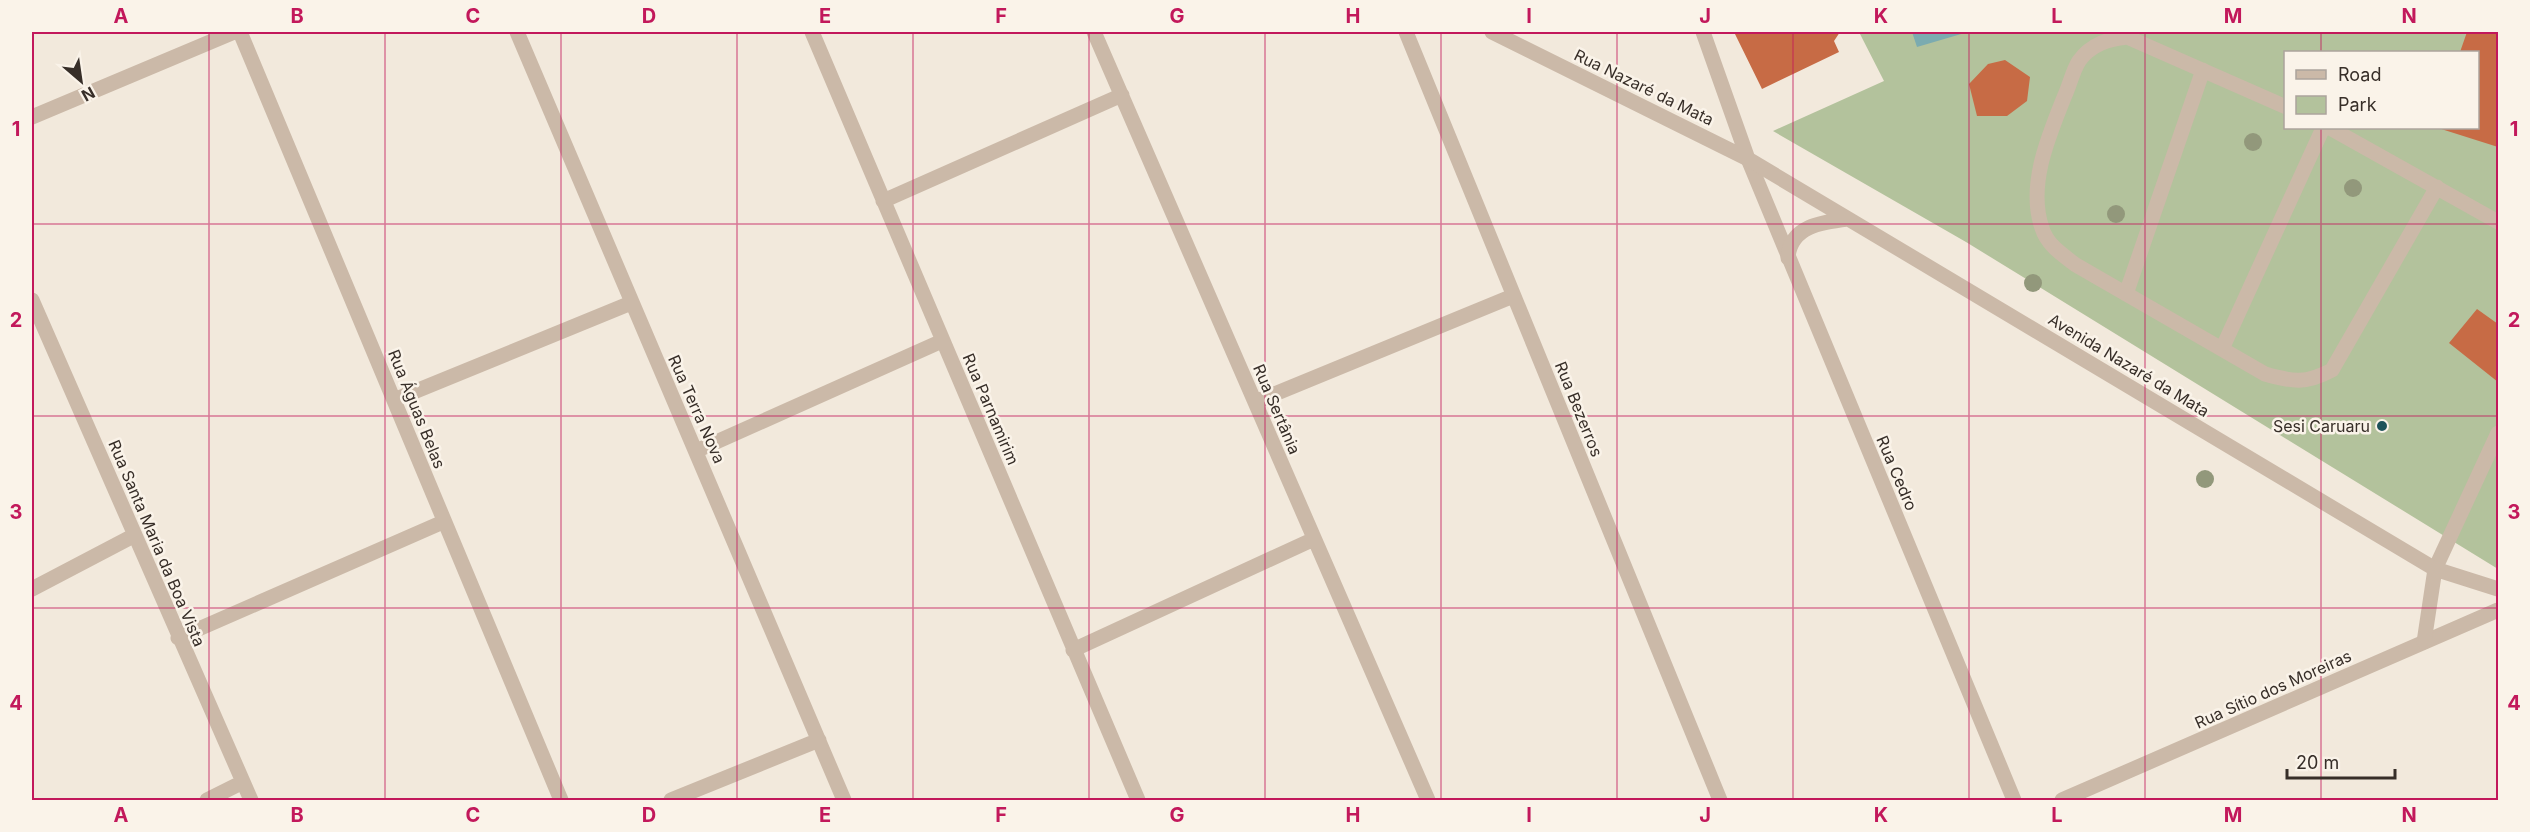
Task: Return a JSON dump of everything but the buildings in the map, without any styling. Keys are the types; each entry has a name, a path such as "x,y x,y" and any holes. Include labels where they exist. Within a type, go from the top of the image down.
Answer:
{"street":[{"path":"32,117 234,32"},
{"name":"Rua Águas Belas","path":"240,32 561,801"},
{"name":"Rua Terra Nova","path":"517,32 844,801"},
{"name":"Rua Parnamirim","path":"812,32 1138,801"},
{"name":"Rua Sertânia","path":"1094,32 1428,801"},
{"name":"Rua Bezerros","path":"1406,32 1720,801"},
{"name":"Rua Nazaré da Mata","path":"1492,32 1748,159"},
{"name":"Rua Cedro","path":"1703,32 1748,159 1788,258 2014,801"},
{"path":"2284,106 2127,37 2108,39 2091,49 2079,61 2043,150 2037,207 2042,230 2053,247 2076,265 2265,374 2292,382 2315,379 2332,370 2437,187"},
{"path":"2126,294 2203,70"},
{"path":"884,201 1122,95"},
{"path":"2222,349 2323,129"},
{"path":"2332,129 2499,222"},
{"name":"Avenida Nazaré da Mata","path":"1748,159 2435,569 2499,589"},
{"path":"1788,258 1792,240 1800,233 1820,223 1848,219"},
{"path":"1255,402 1513,296"},
{"name":"Rua Santa Maria da Boa Vista","path":"32,300 251,801"},
{"path":"394,400 632,303"},
{"path":"696,451 942,341"},
{"path":"2424,642 2435,569 2499,433"},
{"path":"178,638 443,522"},
{"path":"32,589 135,535"},
{"path":"1073,650 1314,539"},
{"name":"Rua Sítio dos Moreiras","path":"2062,801 2499,610"},
{"path":"671,801 819,740"},
{"path":"207,801 243,782"}],"green space":[{"name":"Sesi Caruaru","path":"1859,32 2498,32 2498,569 1966,242 1773,131 1884,81"}],"water":[{"path":"1912,32 1968,32 1917,47"}],"place":[{"name":"Sesi Caruaru","path":"2382,426"}]}
